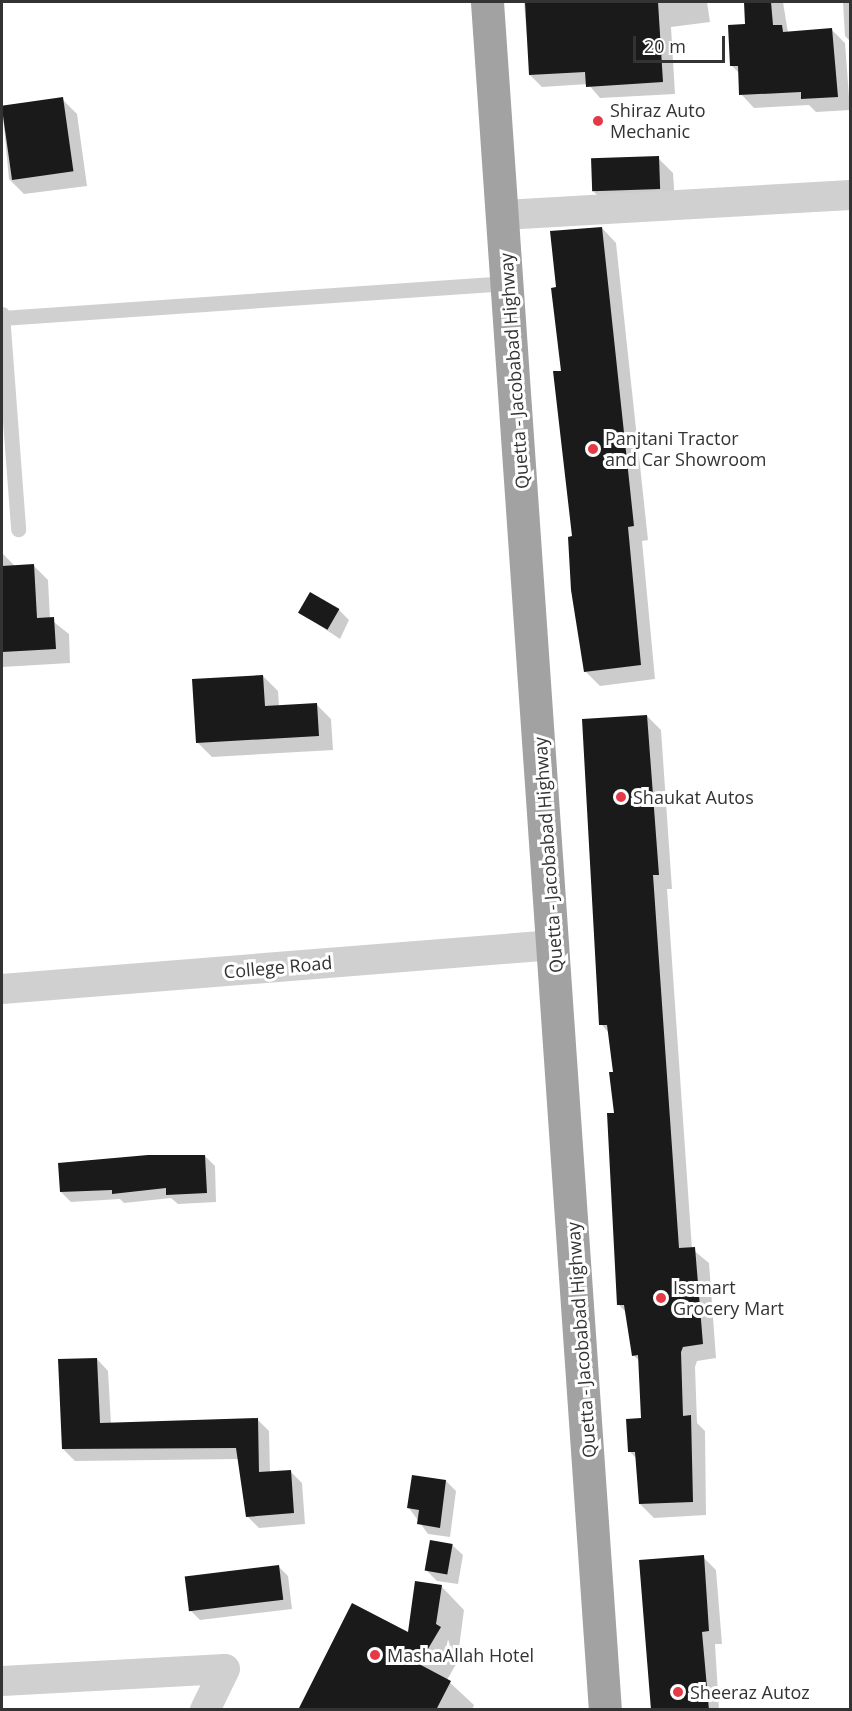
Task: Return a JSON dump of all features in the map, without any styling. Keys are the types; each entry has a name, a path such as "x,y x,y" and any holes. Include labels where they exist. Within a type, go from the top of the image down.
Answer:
{"highway":[{"name":"Quetta - Jacobabad Highway","path":"487,2 554,945 605,1710"}],"street":[{"path":"503,215 850,195"},
{"name":"College Road","path":"2,989 554,945"},
{"path":"2,1681 225,1669 205,1710"}],"lane":[{"path":"18,529 2,316 508,283"}],"building":[{"path":"525,2 658,2 663,82 586,87 585,72 529,75"},
{"path":"744,2 771,2 773,25 782,25 783,32 832,28 838,97 801,99 801,92 739,95 738,66 730,66 728,25 745,24"},
{"path":"63,97 73,171 12,180 2,106"},
{"path":"659,156 660,189 592,191 591,158"},
{"path":"602,227 634,526 628,527 641,665 584,672 571,590 568,537 572,536 553,371 561,371 551,288 556,287 550,231"},
{"path":"34,564 37,618 54,617 56,649 2,652 2,566"},
{"path":"310,592 339,609 327,630 298,613"},
{"path":"263,675 265,706 317,703 319,736 196,743 192,679"},
{"path":"647,715 659,875 653,875 679,1248 695,1247 703,1344 683,1347 681,1352 683,1416 691,1415 693,1502 639,1504 635,1452 628,1452 626,1419 641,1418 638,1355 632,1356 624,1305 617,1305 607,1113 614,1113 609,1072 613,1072 607,1025 599,1025 582,719"},
{"path":"148,1155 205,1155 207,1193 166,1195 166,1188 112,1194 112,1190 60,1192 58,1163"},
{"path":"97,1358 100,1423 258,1418 259,1472 291,1470 294,1513 246,1517 236,1448 62,1449 58,1359"},
{"path":"412,1475 446,1480 440,1528 417,1524 419,1510 407,1508"},
{"path":"430,1540 453,1544 447,1575 425,1571"},
{"path":"704,1555 709,1631 702,1632 709,1710 651,1710 639,1560"},
{"path":"279,1565 283,1600 189,1611 185,1577"},
{"name":"MashaAllah Hotel","path":"415,1581 442,1585 436,1624 441,1627 419,1664 451,1681 436,1710 298,1710 352,1603 408,1632"}],"place":[{"name":"Shiraz Auto Mechanic","path":"598,121"},
{"name":"Panjtani Tractor and Car Showroom","path":"593,449"},
{"name":"Shaukat Autos","path":"621,797"},
{"name":"Issmart Grocery Mart","path":"661,1298"},
{"name":"MashaAllah Hotel","path":"375,1655"},
{"name":"Sheeraz Autoz","path":"678,1692"}]}
